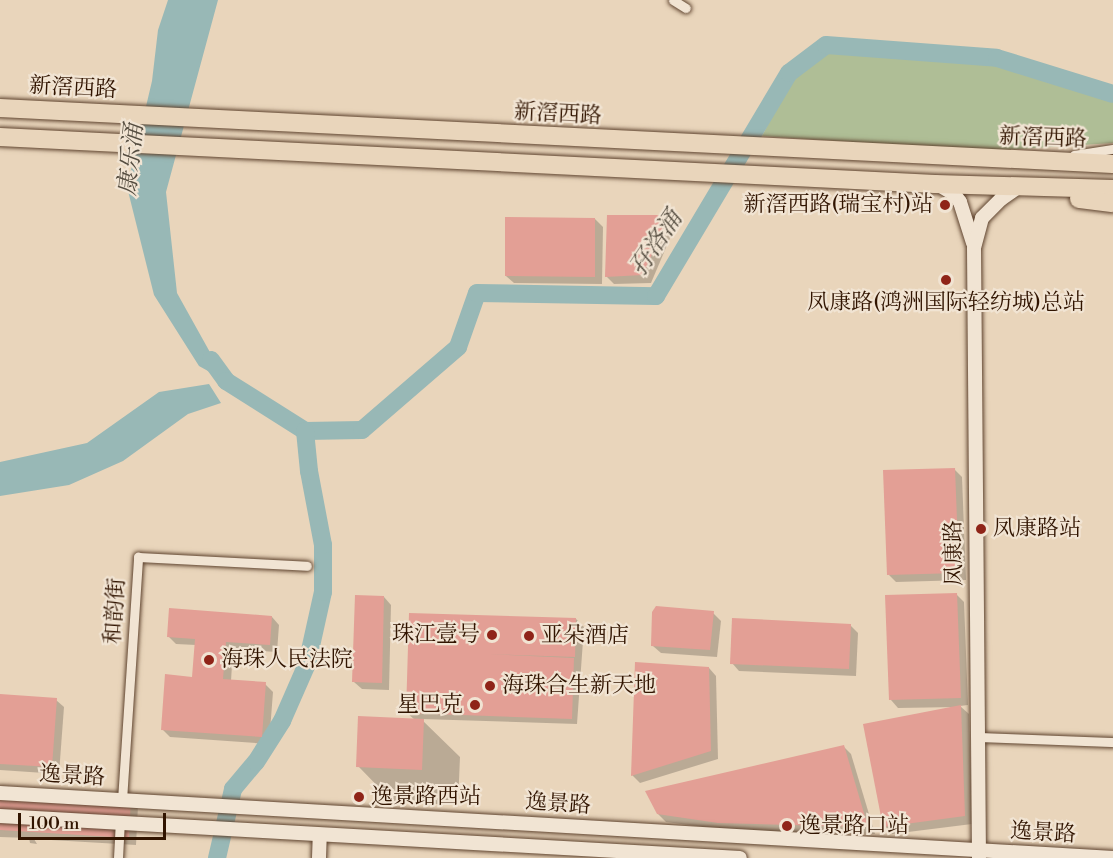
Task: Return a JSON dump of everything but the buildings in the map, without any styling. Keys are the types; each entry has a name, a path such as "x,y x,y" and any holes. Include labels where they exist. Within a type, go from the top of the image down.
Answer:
{"highway":[{"name":"新滘西路","path":"0,108 1032,162 1113,164"},
{"path":"0,137 1018,188 1113,189"},
{"path":"1018,188 1113,203"}],"main road":[{"path":"935,184 954,194 960,202 970,226 974,248"},
{"path":"974,248 982,218 996,203 1018,188"},
{"name":"凤康路","path":"974,248 979,854"},
{"name":"逸景路","path":"0,793 716,835 979,854 1113,858"},
{"name":"逸景路","path":"0,816 505,845 607,854 740,858"},
{"path":"506,822 505,845 550,858"},
{"path":"607,854 609,829"},
{"path":"319,858 320,835"},
{"path":"715,857 716,835"}],"street":[{"path":"673,0 686,8"},
{"path":"1032,162 1113,149"},
{"name":"和韵街","path":"122,800 138,557 307,566"},
{"path":"977,737 1113,742"},
{"path":"118,858 120,824"}],"green space":[{"path":"831,52 992,63 1113,87 1113,143 989,151 762,136 794,75"}],"water":[{"path":"168,0 218,0 166,192 177,293 226,381 199,366 154,295 127,187 152,81 158,30"},
{"path":"209,384 221,403 188,414 123,461 69,485 0,496 0,462 87,443 159,392"}],"waterway":[{"name":"孖洛涌","path":"211,360 226,381 305,431 362,430 458,347 477,293 656,296 789,73 826,45 997,58 1113,94"},
{"path":"217,858 233,789 256,762 282,721 307,664 323,592 323,545 309,471 305,431"}],"place":[{"name":"新滘西路(瑞宝村)站","path":"945,205"},
{"name":"凤康路(鸿洲国际轻纺城)总站","path":"946,280"},
{"name":"凤康路站","path":"981,529"},
{"name":"珠江壹号","path":"492,635"},
{"name":"亚朵酒店","path":"529,636"},
{"name":"海珠人民法院","path":"209,660"},
{"name":"海珠合生新天地","path":"490,686"},
{"name":"星巴克","path":"475,705"},
{"name":"逸景路西站","path":"359,797"},
{"name":"逸景路口站","path":"787,826"}],"water label":[{"name":"康乐涌","path":"132,160"}]}
